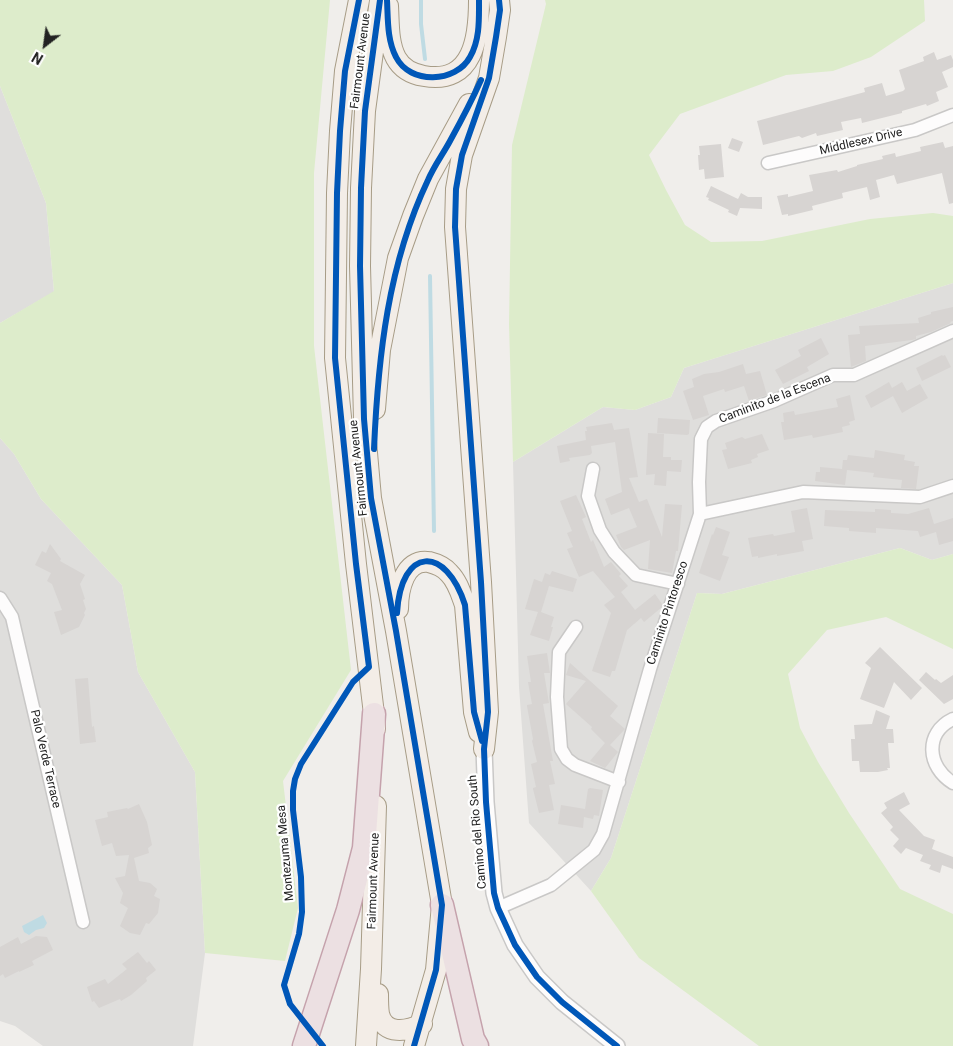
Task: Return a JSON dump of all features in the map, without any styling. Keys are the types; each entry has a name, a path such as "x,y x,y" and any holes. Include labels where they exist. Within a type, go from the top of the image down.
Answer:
{"highway":[{"path":"304,1046 348,910 364,848 374,714"},
{"path":"442,905 473,1039 477,1046"},
{"path":"292,1046 320,998"}],"main road":[{"path":"345,71 346,0"},
{"name":"Fairmount Avenue","path":"359,0 345,71 336,193 335,358 355,556 374,714 376,833 366,1046"},
{"name":"Fairmount Avenue","path":"380,0 365,112 361,188 360,266 364,419 371,498 396,631 442,905 436,970 422,1024 414,1046"},
{"path":"387,0 391,44 396,58 404,69 416,75 432,78 462,69 470,57 476,40 479,0"},
{"path":"484,749 488,712 481,582 455,226 456,189 462,155 489,78 501,3"},
{"path":"371,498 380,350 398,258 428,179 469,104 492,55"},
{"path":"396,631 398,600 401,585 406,575 413,566 424,562 437,564 450,574 460,588 465,605 474,712 484,749"},
{"path":"371,968 377,980 380,1016 386,1025 397,1030 409,1030 422,1024"}],"street":[{"name":"Middlesex Drive","path":"768,163 915,130 953,115"},
{"name":"Caminito de la Escena","path":"700,514 701,439 707,427 716,421 774,401 833,375 854,375 953,331"},
{"path":"593,469 588,496 600,530 614,552 636,575 678,584"},
{"path":"700,514 803,492 920,498 953,486"},
{"name":"Caminito Pintoresco","path":"498,908 551,885 594,850 604,834 650,668 700,514"},
{"name":"Palo Verde Terrace","path":"0,598 12,618 83,922"},
{"path":"576,627 558,652 557,697 561,749 567,759 575,765 618,782"},
{"path":"953,719 944,723 936,733 932,746 933,759 939,770 953,783"},
{"name":"Camino del Rio South","path":"484,749 486,802 494,892 498,908 515,945 537,977 562,1002 617,1046"}],"shaded area":[{"path":"0,86 46,203 54,292 0,323"},
{"path":"953,283 953,554 932,560 900,548 722,594 697,593 611,858 591,891 529,823 519,687 513,462 603,407 635,410 671,397 684,368"},
{"path":"0,438 14,454 41,499 122,585 138,672 195,772 205,953 193,1046 43,1046 15,1026 0,1021"}],"green space":[{"path":"0,0 330,0 314,173 314,346 351,670 283,781 298,908 285,961 205,953 195,772 138,672 122,585 41,499 14,454 0,438 0,323 54,291 46,203 0,86"},
{"path":"545,0 924,0 925,21 871,57 833,71 786,75 680,114 649,155 685,225 711,242 762,241 870,219 933,213 953,216 953,283 684,368 671,397 635,410 603,407 513,462 509,324 512,145 546,4"},
{"path":"900,548 932,560 953,554 953,649 886,617 827,630 788,674 800,728 849,813 900,889 953,914 953,1046 759,1046 639,958 591,891 611,858 697,593 722,594"}],"water":[{"path":"43,915 47,923 44,928 36,930 29,935 24,932 22,926"}],"building":[{"path":"934,52 937,60 951,55 953,60 953,67 942,72 948,87 936,92 939,101 927,106 926,104 902,111 902,113 862,123 861,118 841,122 843,130 817,136 816,133 802,138 799,136 763,145 757,121 865,92 864,88 882,83 886,96 903,91 905,89 899,70 924,61 923,57"},
{"path":"732,138 743,142 739,152 728,148"},
{"path":"943,142 945,148 953,146 953,203 949,204 942,173 897,184 894,175 876,180 880,197 870,200 867,187 842,193 843,198 812,206 813,210 788,216 788,214 782,215 777,196 788,194 788,197 813,191 809,175 837,170 838,172 883,159 882,156 895,153 896,157 921,151 920,147"},
{"path":"721,144 724,177 705,179 704,169 699,170 699,146"},
{"path":"711,186 738,199 741,193 748,197 762,197 762,209 740,208 737,216 728,212 729,210 708,200 709,198 706,197"},
{"path":"953,307 953,321 951,323 916,336 916,339 865,346 866,361 851,367 848,335 860,334 859,326 919,323 918,318 931,314 931,312"},
{"path":"821,338 829,354 807,367 809,371 783,384 775,370 801,356 798,350"},
{"path":"945,355 951,367 922,381 916,368"},
{"path":"743,364 746,374 760,371 767,395 749,401 744,386 725,392 724,389 703,396 709,415 693,420 683,391 694,387 692,379"},
{"path":"889,382 892,388 902,382 907,391 920,384 928,398 902,413 893,396 871,408 865,396"},
{"path":"850,395 855,420 849,422 850,425 842,427 843,432 813,438 812,435 784,440 781,422 784,422 783,413 794,411 795,415 838,407 836,399"},
{"path":"658,418 690,420 689,434 657,433"},
{"path":"612,423 614,430 629,428 638,477 629,478 639,502 647,499 662,537 665,504 682,505 678,551 676,551 672,573 648,569 650,540 624,550 621,547 616,535 637,527 629,508 611,515 605,499 622,492 615,442 591,446 592,453 590,455 569,458 570,461 560,463 557,446 586,440 586,427"},
{"path":"648,433 664,434 663,457 671,457 671,460 682,460 681,472 667,471 666,486 654,485 655,474 646,475"},
{"path":"762,434 769,450 757,454 758,457 751,460 752,463 728,469 722,450 727,449 725,443 742,437 745,439"},
{"path":"875,450 905,455 904,460 915,462 914,466 919,466 916,489 901,488 902,480 873,477 874,473 847,470 845,485 815,481 816,472 820,472 820,467 842,469 843,460 847,460 848,455 874,458"},
{"path":"576,495 586,517 582,519 591,542 593,540 604,567 611,562 621,574 619,576 628,586 621,592 635,610 655,594 662,604 662,607 644,622 641,618 627,630 615,671 612,671 610,677 592,671 611,613 604,605 615,597 593,571 579,577 567,549 573,547 567,533 572,531 560,501"},
{"path":"807,508 813,539 802,541 804,551 777,556 777,554 758,558 758,556 752,557 748,538 795,532 791,511"},
{"path":"929,508 934,524 953,518 953,541 939,545 936,532 920,537 918,531 876,528 876,533 849,531 849,528 824,526 825,510 875,512 875,509 891,510 891,513 908,514"},
{"path":"716,527 730,532 722,555 729,557 720,581 699,573"},
{"path":"50,544 61,559 60,561 85,575 80,584 85,599 83,600 86,609 85,615 79,627 61,635 54,612 62,610 52,584 47,581 51,573 35,565 42,551 46,553"},
{"path":"552,571 577,579 573,592 549,586 541,612 554,617 549,641 530,635 538,612 525,609 534,579 542,582 545,573 550,575"},
{"path":"880,647 922,688 911,700 894,682 884,708 860,699 871,668 865,663"},
{"path":"547,653 550,673 544,673 549,703 543,704 553,761 550,761 555,784 549,785 554,810 539,813 533,789 536,787 531,764 537,762 527,706 532,704 528,682 531,682 527,656"},
{"path":"570,663 618,706 610,716 625,729 610,745 618,752 605,768 590,761 605,743 591,729 592,727 566,704 586,681 566,675"},
{"path":"926,672 941,683 953,675 953,699 944,704 919,680"},
{"path":"88,678 92,727 94,726 96,742 80,744 75,679"},
{"path":"876,710 890,716 886,729 893,729 894,743 888,743 890,768 878,772 860,772 859,761 852,761 851,739 855,739 854,725 872,724"},
{"path":"588,789 603,790 599,816 594,815 593,819 584,817 583,828 558,824 561,805 585,809"},
{"path":"904,792 910,804 899,810 924,836 935,840 932,849 953,857 953,869 942,865 940,873 929,869 931,865 920,861 923,855 906,848 901,854 893,846 899,839 890,830 893,827 881,813 887,808 884,803"},
{"path":"139,804 147,822 152,845 148,848 149,853 134,858 139,881 150,883 157,889 154,896 160,899 158,913 149,924 146,923 140,935 130,933 120,926 128,908 120,903 123,893 115,878 125,876 129,855 116,856 112,843 102,846 95,820 108,817 107,812 128,809"},
{"path":"36,936 47,937 53,950 32,961 34,965 5,978 3,974 0,976 0,947 18,937 21,944"},
{"path":"138,952 156,970 131,995 121,1001 120,999 99,1008 94,1001 92,1002 87,987 105,979 108,984 127,969 122,964"}],"waterway":[{"path":"421,0 421,24 425,59"},
{"path":"430,276 434,531"}],"cycle path":[{"name":"Montezuma Mesa","path":"323,1046 290,1004 284,985 299,934 302,912 301,877 293,810 295,779 301,764 353,682 369,667 356,564 335,358 337,193 340,131 345,71 359,0"},
{"path":"380,0 365,111 361,188 360,266 364,419 371,498 396,631 442,905 436,970 414,1046"},
{"path":"387,0 389,37 396,57 403,66 412,72 422,76 433,77 444,76 454,72 463,66 470,57 476,44 479,0"},
{"path":"499,0 500,10 489,78 462,155 456,189 455,227 481,582 488,712 484,749 486,802 494,893 498,908 515,945 537,977 562,1002 617,1046"},
{"path":"374,449 382,346 394,278 403,245 414,212 430,175 481,80"},
{"path":"397,613 400,591 407,575 415,565 425,561 436,563 447,572 457,585 465,605 474,712 482,741"}]}
